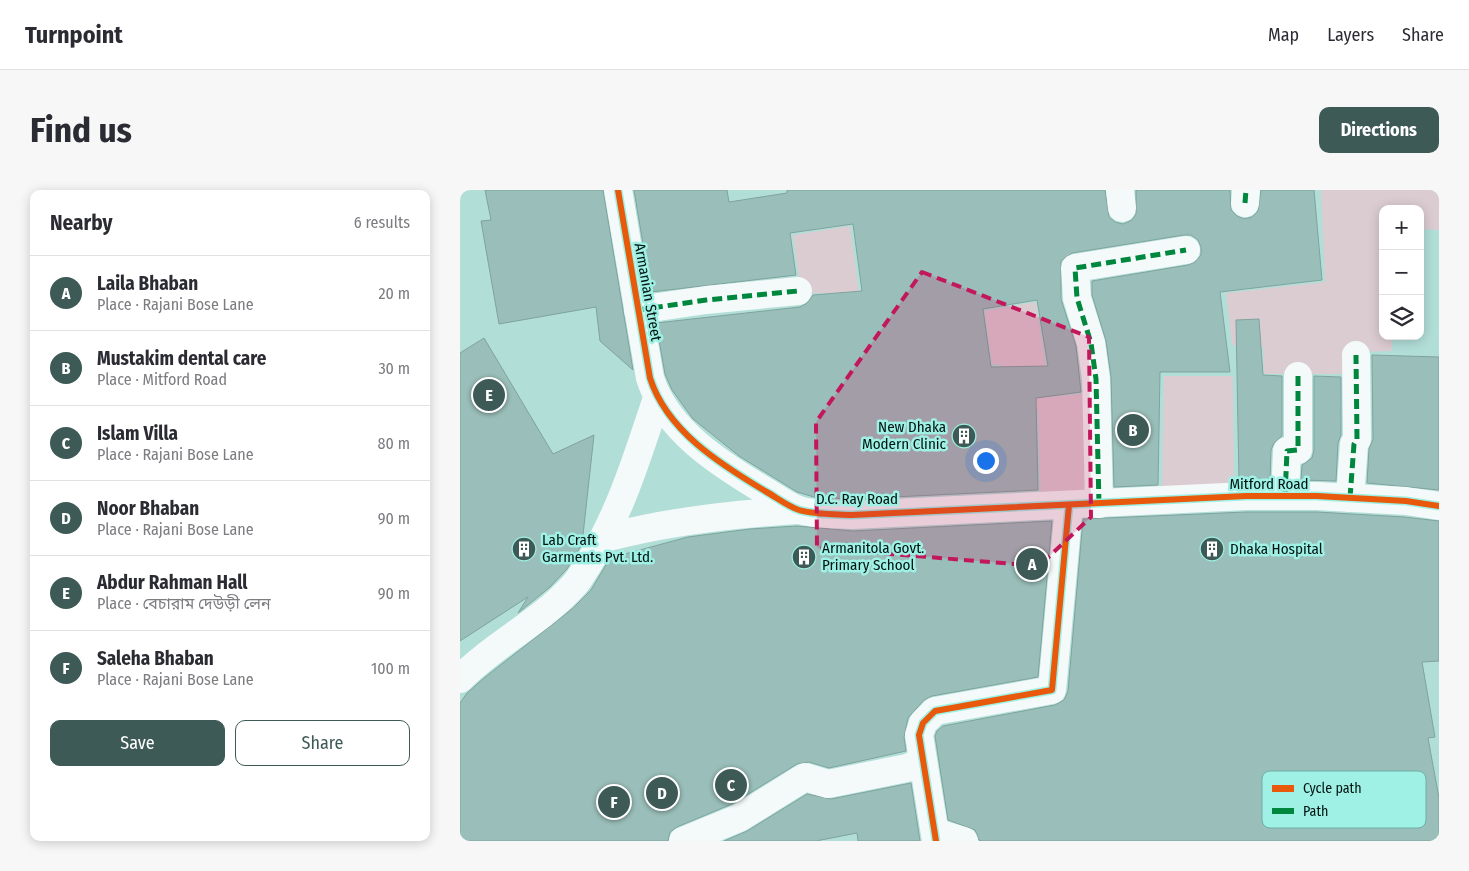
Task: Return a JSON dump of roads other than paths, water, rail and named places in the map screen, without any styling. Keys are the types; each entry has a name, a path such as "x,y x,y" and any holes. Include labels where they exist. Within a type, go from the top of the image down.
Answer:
{"street":[{"name":"Armanian Street","path":"618,190 650,378 657,398"},
{"path":"1099,504 1096,379 1091,343 1077,298 1075,268 1186,250"},
{"name":"Armanian Street","path":"638,310 706,300 798,291"},
{"path":"1350,498 1354,444 1357,439 1356,355"},
{"name":"Mitford Road","path":"1285,496 1288,452 1298,450 1298,376"},
{"path":"460,679 480,658 538,618 575,584 605,538 635,464 657,398"},
{"name":"D.C. Ray Road","path":"657,398 687,435 707,452 751,482 798,510 852,515 1099,504"},
{"name":"Mitford Road","path":"1099,504 1159,498 1285,496 1406,501 1439,506"},
{"path":"964,841 935,837 919,735 923,723 935,711 1052,690 1069,505"},
{"path":"605,538 648,527 718,515 798,510"},
{"path":"683,841 739,818 805,777 828,784 907,768 922,761"}],"place":[{"name":"Abdur Rahman Hall","path":"489,395"},
{"name":"Mustakim dental care","path":"1133,430"},
{"name":"New Dhaka Modern Clinic","path":"964,436"},
{"name":"Lab Craft Garments Pvt. Ltd.","path":"524,549"},
{"name":"Dhaka Hospital","path":"1212,549"},
{"name":"Armanitola Govt. Primary School","path":"804,557"},
{"name":"Laila Bhaban","path":"1032,564"},
{"name":"Islam Villa","path":"731,785"},
{"name":"Noor Bhaban","path":"662,793"},
{"name":"Saleha Bhaban","path":"614,802"}]}
